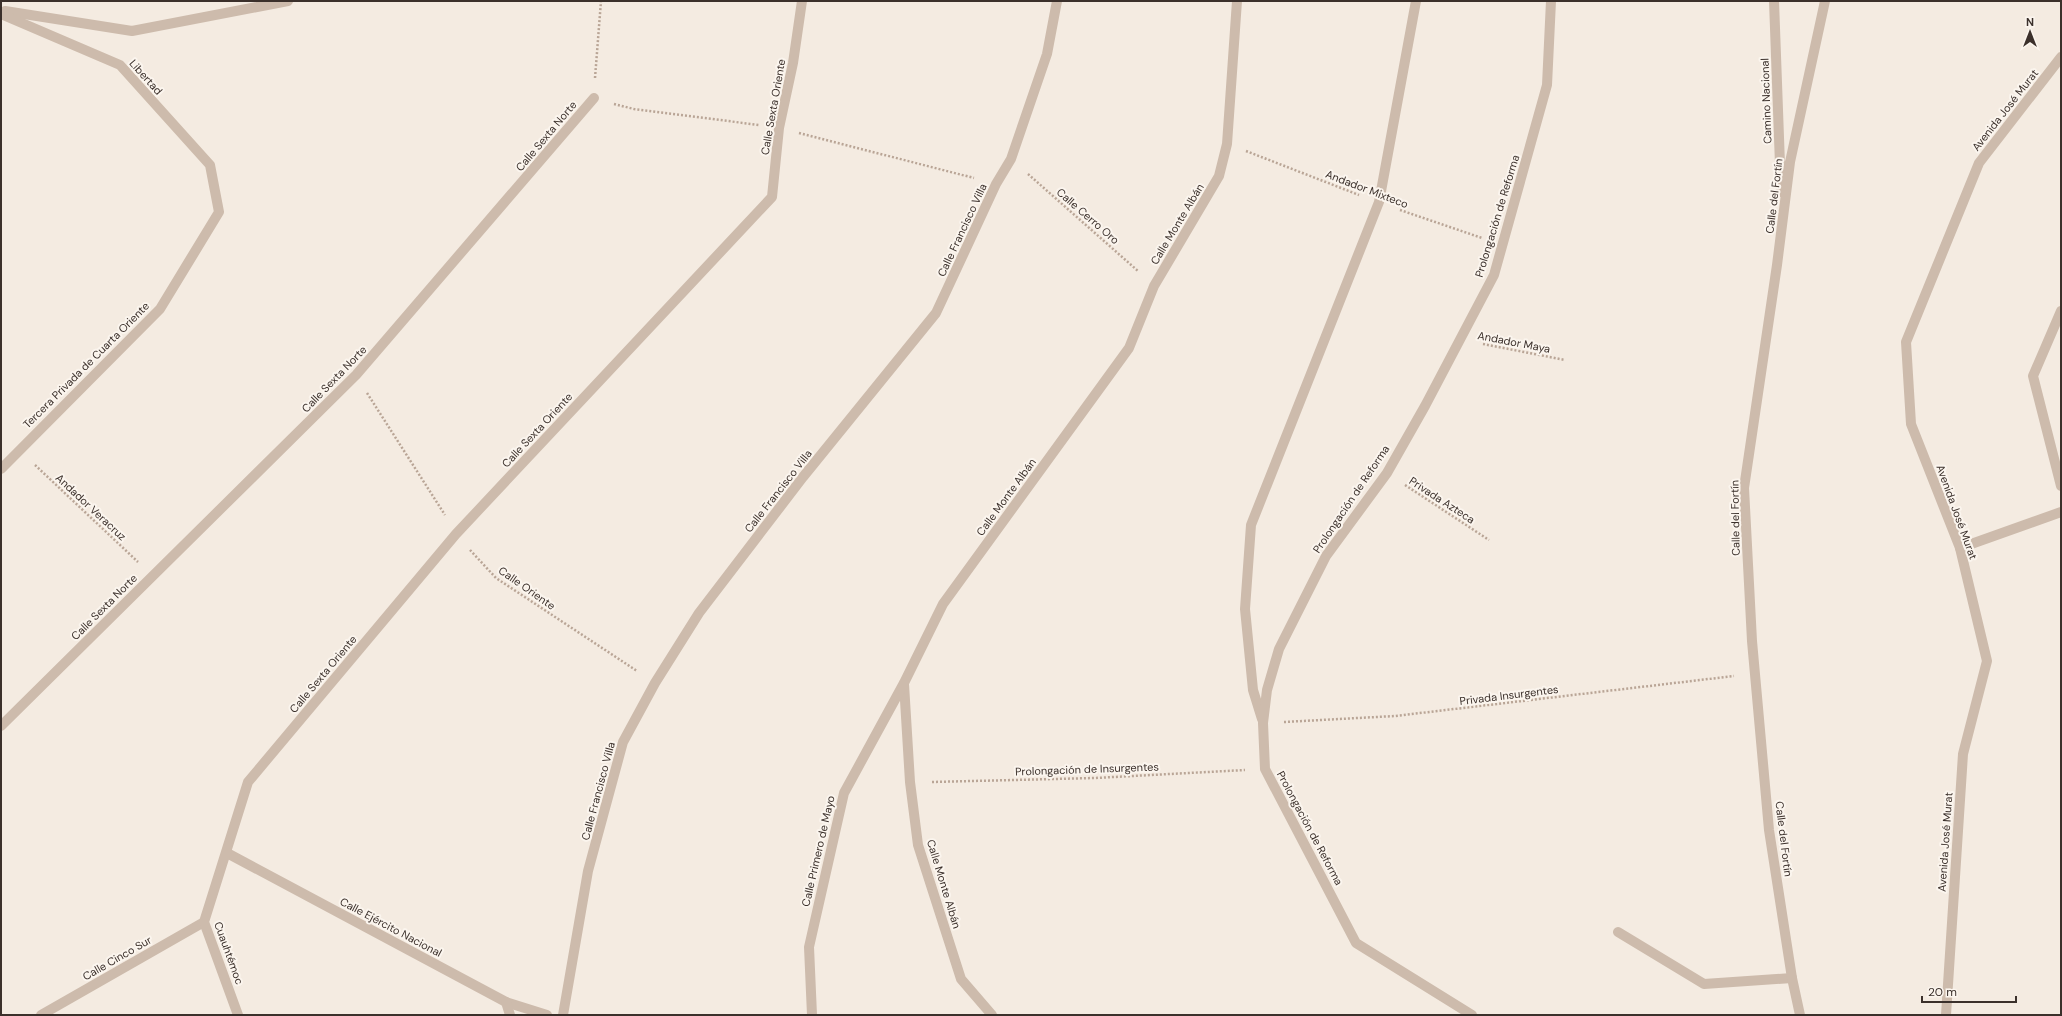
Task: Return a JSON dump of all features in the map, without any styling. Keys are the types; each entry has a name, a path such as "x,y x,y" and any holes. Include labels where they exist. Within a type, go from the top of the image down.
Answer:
{"street":[{"path":"1,12 132,30 288,1"},
{"name":"Calle Sexta Oriente","path":"227,853 248,782 456,534 772,197 779,128 793,63 802,1"},
{"name":"Calle Francisco Villa","path":"563,1015 588,871 623,742 655,683 700,612 803,477 936,314 996,184 1011,159 1047,54 1057,1"},
{"name":"Calle Monte Albán","path":"992,1015 961,979 918,845 910,782 904,683 943,604 1129,348 1154,286 1219,176 1227,144 1237,1"},
{"path":"1263,723 1253,690 1245,609 1251,525 1379,202 1416,1"},
{"name":"Prolongación de Reforma","path":"1472,1015 1356,943 1265,769 1263,723 1267,690 1279,649 1326,556 1387,473 1494,274 1547,84 1551,1"},
{"name":"Camino Nacional","path":"1774,1 1782,224"},
{"name":"Calle del Fortín","path":"1800,1015 1792,978 1769,830 1755,674 1744,488 1790,162 1825,1"},
{"name":"Libertad","path":"1,12 120,65 210,165 219,212"},
{"name":"Avenida José Murat","path":"1946,1015 1963,754 1987,661 1960,548 1911,424 1906,342 1979,163 2061,57"},
{"name":"Calle Sexta Norte","path":"1,726 356,375 594,98"},
{"name":"Tercera Privada de Cuarta Oriente","path":"1,469 160,309 219,212"},
{"path":"2061,311 2033,376 2061,486"},
{"path":"1960,548 2061,512"},
{"name":"Calle Primero de Mayo","path":"812,1015 809,947 844,793 904,683"},
{"name":"Cuauhtémoc","path":"227,853 204,922 238,1015"},
{"name":"Calle Ejército Nacional","path":"227,853 506,1002 546,1015"},
{"name":"Calle Cinco Sur","path":"41,1015 204,922"},
{"path":"1618,932 1704,984 1792,978"},
{"path":"506,1002 510,1015"}],"path":[{"path":"594,98 601,1"},
{"name":"Andador Mixteco","path":"1227,144 1379,202 1503,246"},
{"name":"Calle Cerro Oro","path":"1011,159 1154,286"},
{"name":"Andador Maya","path":"1460,339 1565,360"},
{"name":"Calle Oriente","path":"356,375 456,534 496,578 655,683"},
{"name":"Andador Veracruz","path":"19,450 153,576"},
{"name":"Privada Azteca","path":"1387,473 1489,540"},
{"name":"Privada Insurgentes","path":"1263,723 1395,716 1755,674"},
{"name":"Prolongación de Insurgentes","path":"910,782 1096,778 1265,769"}]}
